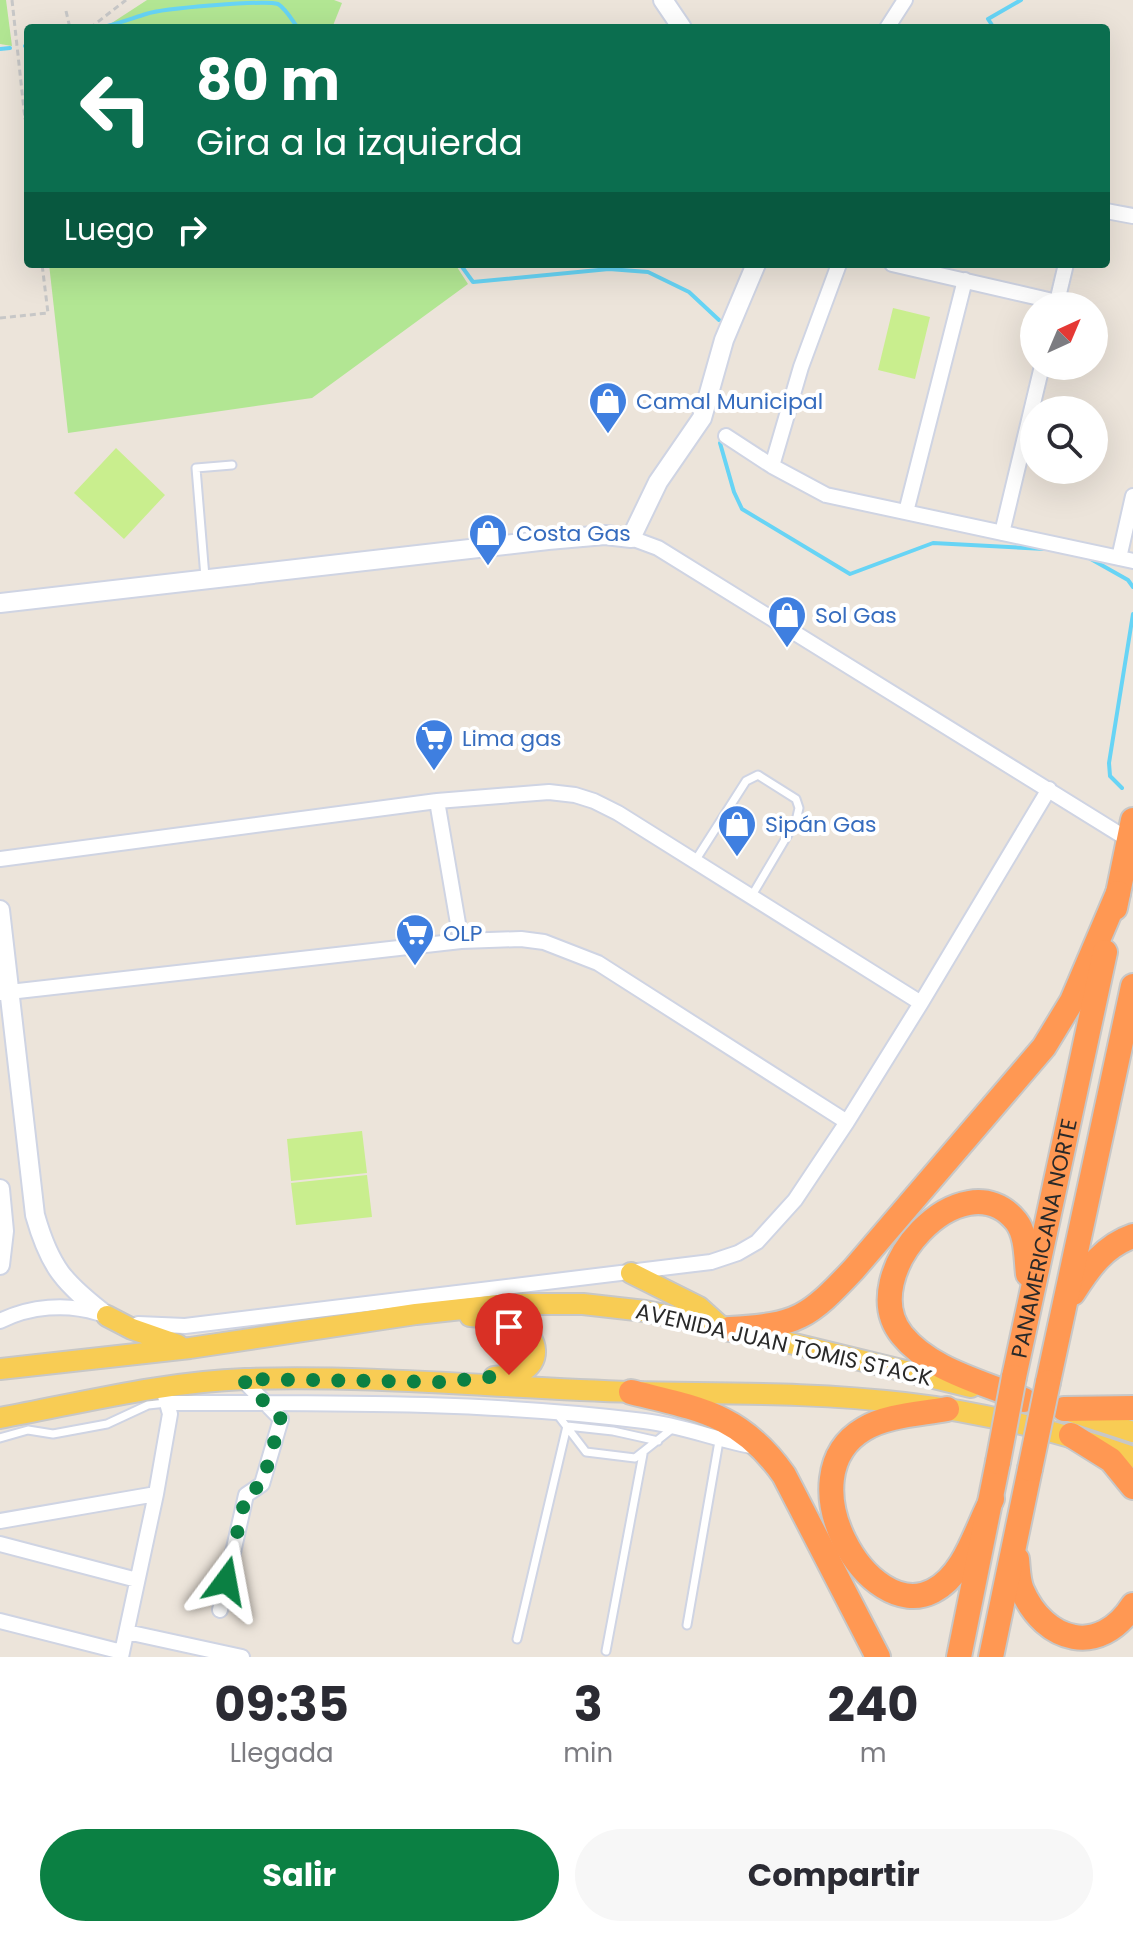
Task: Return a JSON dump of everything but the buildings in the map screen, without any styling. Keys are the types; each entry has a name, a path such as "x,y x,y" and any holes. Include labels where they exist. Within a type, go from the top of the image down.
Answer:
{"highway":[{"name":"PANAMERICANA NORTE","path":"959,1657 1014,1377 1131,830"},
{"path":"725,1328 772,1326 791,1321 815,1307 854,1269 1044,1047 1072,1001 1118,893"},
{"name":"PANAMERICANA NORTE","path":"991,1657 1133,986"},
{"path":"1024,1400 936,1363 918,1351 893,1323 888,1307 893,1272 916,1237 946,1211 974,1201 991,1204 1016,1221 1024,1238 1031,1296"},
{"path":"1066,1305 1088,1269 1106,1250 1133,1236"},
{"path":"623,1392 695,1408 728,1421 765,1449 784,1475 878,1657"},
{"path":"1064,1409 1133,1408"},
{"path":"947,1409 884,1420 864,1428 839,1454 831,1470 829,1496 848,1548 865,1571 885,1588 903,1596 921,1596 947,1582 959,1568 992,1499"},
{"path":"1071,1435 1111,1460 1133,1487"},
{"path":"1015,1546 1020,1586 1029,1605 1044,1624 1063,1636 1083,1638 1102,1634 1119,1623 1133,1605"}],"main road":[{"path":"631,1273 699,1307 725,1328"},
{"name":"AVENIDA JUAN TOMIS STACK","path":"0,1369 190,1348 416,1314 508,1304 583,1304 645,1311 725,1328 1064,1409 1133,1432"},
{"path":"416,1314 508,1322 522,1329 535,1345 535,1356 522,1371 442,1382"},
{"path":"107,1316 143,1334 190,1348"},
{"name":"AVENIDA JUAN TOMIS STACK","path":"0,1418 165,1395 242,1379 442,1382 623,1392 820,1396 947,1409 1071,1435 1133,1457"}],"street":[{"path":"663,0 679,24"},
{"path":"890,24 905,0"},
{"path":"1110,212 1133,216"},
{"path":"631,538 658,482 702,418 724,340 754,268"},
{"path":"772,466 801,367 838,268"},
{"path":"910,268 1020,294"},
{"path":"1060,292 1065,268"},
{"path":"906,512 965,280"},
{"path":"1002,533 1039,380"},
{"path":"726,436 772,466 826,495 1126,559 1133,496"},
{"path":"0,603 548,540 605,535 631,538 658,548 1049,789 1131,830"},
{"name":"AVENIDA JUAN TOMIS STACK","path":"0,1321 29,1311 69,1306 134,1323 185,1326 631,1273 711,1262 738,1253 757,1242 795,1200 921,1003 1049,789"},
{"path":"0,859 437,801 549,792 575,795 618,813 921,1003"},
{"path":"437,801 461,941"},
{"path":"0,910 5,993 35,1215 50,1259 63,1278 107,1316"},
{"path":"5,993 461,941 521,939 544,942 598,963 847,1122"},
{"path":"0,1189 4,1231 0,1265"},
{"path":"220,1610 246,1495 262,1484 281,1419 242,1379"},
{"path":"541,1387 562,1420"},
{"path":"613,1424 623,1392"},
{"path":"0,1621 122,1655 170,1414 165,1395"},
{"name":"AVENIDA JUAN TOMIS STACK","path":"165,1395 265,1403 452,1405 562,1420 674,1427 719,1441 765,1449"},
{"path":"674,1427 695,1408"},
{"path":"0,1521 156,1494"},
{"path":"0,1544 137,1580"},
{"path":"127,1632 242,1657"}],"lane":[{"path":"205,580 196,468 232,465"},
{"path":"695,861 746,781 758,775 796,799 799,808 796,821 751,897"},
{"path":"0,1438 28,1430 53,1434 107,1424 165,1395"},
{"path":"562,1420 586,1452 635,1458 674,1427"},
{"path":"517,1639 562,1420"},
{"path":"613,1424 658,1441"},
{"path":"687,1625 719,1441"},
{"path":"606,1651 643,1454"}],"path":[{"path":"12,0 24,93"},
{"path":"95,24 126,0"},
{"path":"66,11 69,24"},
{"path":"0,318 48,313 42,268"}],"green space":[{"path":"0,0 6,0 12,46 0,44"},
{"path":"147,0 334,0 342,3 334,24 110,24"},
{"path":"49,268 458,268 468,284 312,398 68,433"},
{"path":"893,308 930,317 915,379 878,370"},
{"path":"116,448 165,495 124,539 74,493"},
{"path":"362,1131 367,1173 291,1181 287,1139"},
{"path":"367,1175 372,1217 296,1225 291,1183"}],"waterway":[{"path":"991,24 988,19 1021,0"},
{"path":"116,24 156,12 254,3 278,4 295,24"},
{"path":"0,49 10,48"},
{"path":"463,268 473,282 609,269 648,272 689,292 719,320"},
{"path":"720,443 742,509 850,574 933,543 1045,549"},
{"path":"1089,558 1128,580 1133,587"},
{"path":"1122,788 1110,776 1109,763 1133,614"}],"place":[{"name":"Camal Municipal","path":"608,435"},
{"name":"Costa Gas","path":"488,567"},
{"name":"Sol Gas","path":"787,649"},
{"name":"Lima gas","path":"434,772"},
{"name":"Sipán Gas","path":"737,858"},
{"name":"OLP","path":"415,967"}],"route":[{"path":"226,1581 246,1495 262,1484 281,1419 242,1379 442,1382 509,1375"}]}
